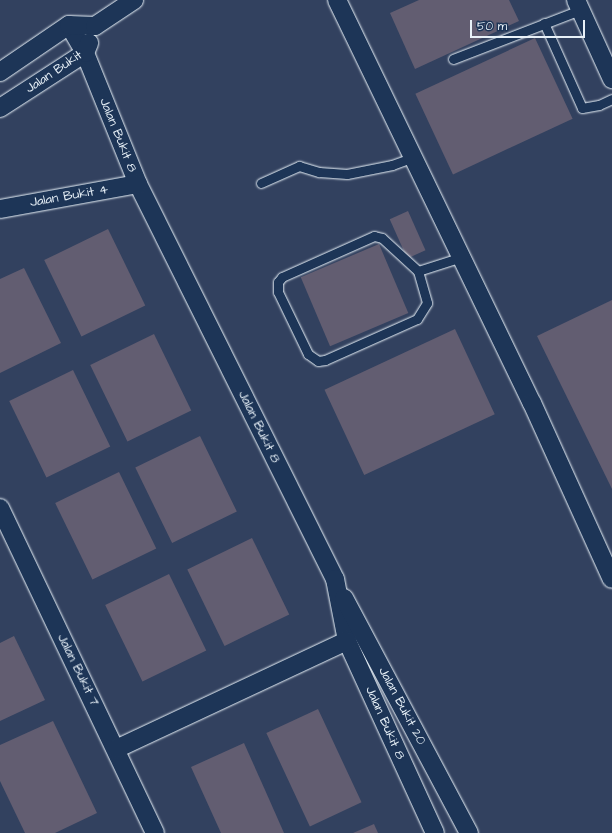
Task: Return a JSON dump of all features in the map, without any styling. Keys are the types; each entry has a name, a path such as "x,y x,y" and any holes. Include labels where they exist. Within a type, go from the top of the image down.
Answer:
{"street":[{"path":"0,72 69,25 95,26 134,0"},
{"path":"337,0 532,403 612,579"},
{"path":"579,3 612,79"},
{"name":"Jalan Bukit 8","path":"69,25 85,53 138,184 335,579 348,641 435,833"},
{"name":"Jalan Bukit","path":"0,108 85,53 95,26"},
{"name":"Jalan Bukit 4","path":"0,209 138,184"},
{"name":"Jalan Bukit 7","path":"0,508 155,833"},
{"name":"Jalan Bukit 20","path":"335,579 469,833"},
{"path":"116,749 348,641"}],"lane":[{"path":"453,59 544,24 579,3"},
{"path":"544,24 582,108 599,105 612,100"},
{"path":"261,183 299,166 319,172 347,174 392,165 414,157"},
{"path":"374,236 382,238 418,271 427,303 417,319 325,360 318,361 308,354 278,292 278,282 282,277 374,236"},
{"path":"418,271 462,258"}],"building":[{"path":"419,0 509,0 519,21 415,69 390,13"},
{"path":"535,38 573,119 453,174 415,94"},
{"path":"408,211 425,250 407,258 390,219"},
{"path":"108,229 145,305 81,337 44,260"},
{"path":"379,244 408,313 330,346 301,277"},
{"path":"24,268 61,343 0,373 0,279"},
{"path":"612,300 612,489 537,336"},
{"path":"455,329 495,414 364,475 324,390"},
{"path":"154,334 191,410 127,442 90,365"},
{"path":"73,370 110,446 46,478 9,401"},
{"path":"200,436 237,511 172,543 135,468"},
{"path":"119,472 156,548 92,580 55,503"},
{"path":"252,538 289,614 225,646 187,570"},
{"path":"169,574 206,650 142,682 105,605"},
{"path":"14,636 45,700 0,721 0,643"},
{"path":"318,709 362,802 310,826 266,733"},
{"path":"53,721 97,813 55,833 25,833 0,781 0,745"},
{"path":"244,743 284,833 221,833 191,767"},
{"path":"374,824 378,833 353,833"}]}
